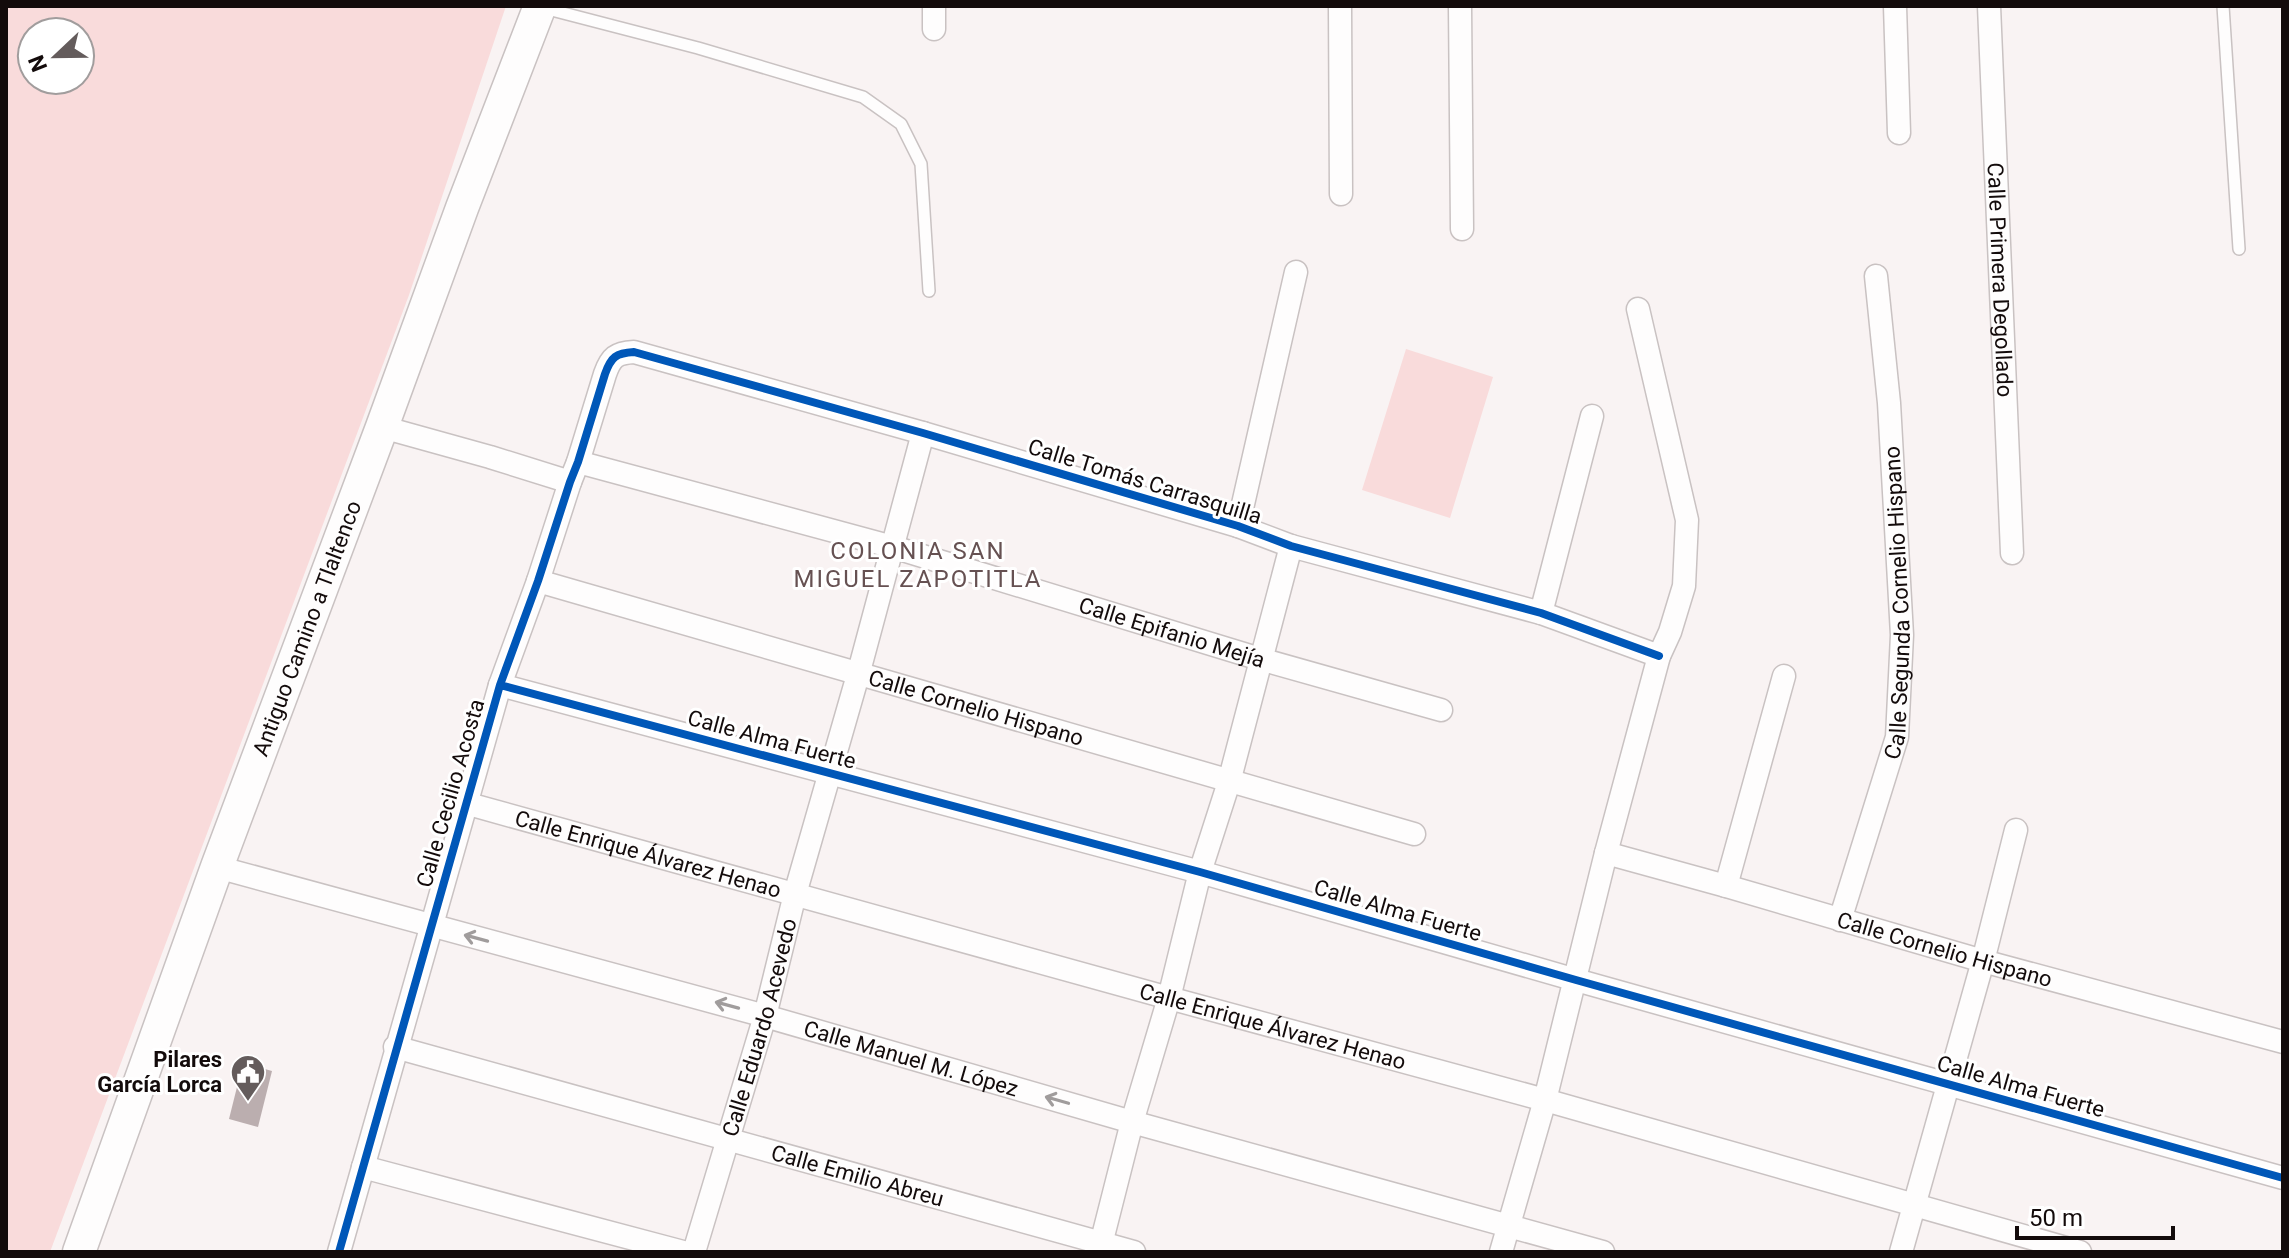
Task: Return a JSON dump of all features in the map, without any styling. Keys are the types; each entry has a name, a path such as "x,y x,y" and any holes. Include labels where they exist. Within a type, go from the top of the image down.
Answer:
{"street":[{"path":"1340,6 1341,194"},
{"path":"1460,6 1462,229"},
{"path":"1895,6 1899,133"},
{"name":"Calle Primera Degollado","path":"1989,6 2012,553"},
{"name":"Antiguo Camino a Tlaltenco","path":"79,1252 217,867 540,7"},
{"path":"1238,526 1296,272"},
{"name":"Calle Segunda Cornelio Hispano","path":"1840,920 1897,737 1899,712 1902,619 1889,403 1876,276"},
{"path":"1501,1252 1545,1100 1659,656 1684,586 1687,520 1638,309"},
{"name":"Calle Tomás Carrasquilla","path":"619,353 634,352 923,433 1238,526 1291,546 1541,613 1659,656"},
{"name":"Calle Cecilio Acosta","path":"339,1252 500,685 538,581 610,360 619,353"},
{"path":"1541,613 1592,416"},
{"name":"Calle Epifanio Mejía","path":"382,427 490,457 574,472 893,547 1260,659 1441,710"},
{"name":"Calle Eduardo Acevedo","path":"694,1252 765,1016 795,894 923,433"},
{"path":"1100,1247 1291,546"},
{"name":"Calle Cornelio Hispano","path":"538,581 1414,834"},
{"path":"1726,886 1784,676"},
{"name":"Calle Alma Fuerte","path":"500,685 1200,872 2283,1178"},
{"name":"Calle Enrique Álvarez Henao","path":"465,803 1545,1100 2080,1252"},
{"path":"1901,1252 1983,961 2016,830"},
{"name":"Calle Cornelio Hispano","path":"1606,853 1983,961 2283,1042"},
{"name":"Calle Manuel M. López","path":"217,867 765,1016 1132,1122 1603,1252"},
{"name":"Calle Emilio Abreu","path":"395,1047 1100,1247 1134,1252"},
{"path":"363,1167 683,1252"}],"lane":[{"path":"2223,6 2239,249"},
{"path":"540,7 698,48 863,97 901,124 921,164 929,291"}],"shaded area":[{"path":"6,6 506,6 409,295 50,1252 6,1252"},
{"path":"1406,349 1493,377 1450,518 1362,490"}],"building":[{"name":"Pilares García Lorca","path":"243,1063 272,1071 258,1127 229,1119"}],"cycle path":[{"path":"339,1252 500,685 538,581 605,374 618,355 634,352 923,433 1238,526 1291,546 1541,613 1659,656"},
{"path":"500,685 1200,872 2283,1178"}],"place":[{"name":"Pilares García Lorca","path":"248,1103"}],"district":[{"name":"COLONIA SAN MIGUEL ZAPOTITLA","path":"918,565"}]}
